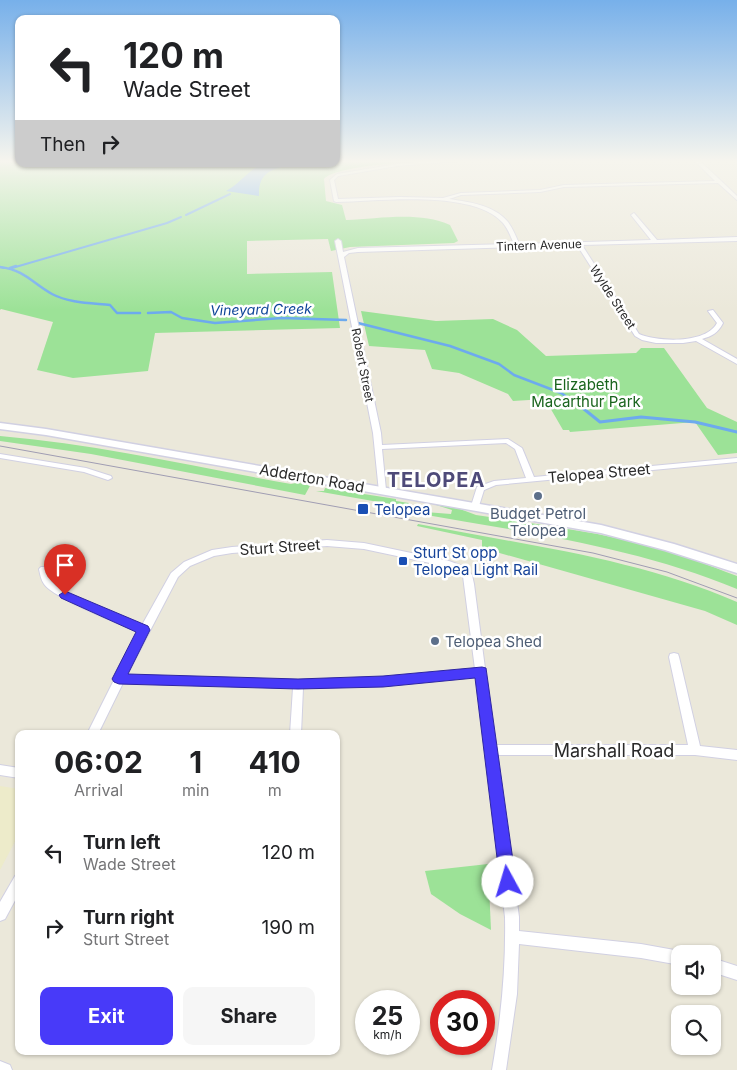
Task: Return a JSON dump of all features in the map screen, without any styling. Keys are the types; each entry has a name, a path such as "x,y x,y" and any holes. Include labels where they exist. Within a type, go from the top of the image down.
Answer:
{"main road":[{"name":"Adderton Road","path":"0,426 46,432 476,506 646,539 737,569"}],"street":[{"path":"484,210 496,215 508,226 517,245"},
{"path":"634,215 655,241"},
{"name":"Tintern Avenue","path":"342,256 348,252 358,250 736,240"},
{"name":"Robert Street","path":"338,241 378,447 382,490"},
{"name":"Wylde Street","path":"579,244 641,338 660,342 697,339 714,334 720,327 720,323 711,311"},
{"path":"697,339 737,362"},
{"path":"378,447 508,441 518,448 531,479"},
{"path":"0,456 86,470 108,478"},
{"name":"Telopea Street","path":"476,506 478,492 483,486 499,482 737,460"},
{"name":"Sturt Street","path":"94,730 174,575 187,564 204,556 232,550 311,544 358,545 446,563 462,569 467,575 469,584 482,672"},
{"path":"44,569 47,582 53,588 92,608 144,630"},
{"path":"674,657 696,750"},
{"path":"119,679 298,684 383,682 482,672 513,937 505,1032 499,1070"},
{"path":"295,730 298,684"},
{"name":"Marshall Road","path":"492,750 696,750 737,755"},
{"path":"0,770 15,772"},
{"path":"0,915 15,887"},
{"path":"513,937 642,951 671,956"},
{"path":"721,968 737,972"},
{"path":"0,1068 4,1070"}],"shaded area":[{"path":"0,786 15,788 15,842 0,870"}],"green space":[{"path":"0,210 343,210 346,220 412,217 438,221 450,225 458,241 454,243 350,247 331,251 328,239 247,241 247,274 332,272 340,328 155,333 148,371 73,378 37,370 53,322 0,310"},
{"name":"Elizabeth Macarthur Park","path":"361,311 436,321 493,319 517,330 546,356 636,353 641,348 664,348 707,408 737,422 737,453 718,455 695,422 570,432 569,430 563,430 545,399 513,401 508,394 459,373 432,369 425,350 369,346"},
{"path":"0,436 73,444 291,484 311,484 305,495 91,454 0,441"},
{"path":"325,488 396,499 396,501 409,503 407,507 316,491 324,491"},
{"path":"433,504 460,509 476,515 585,532 650,546 737,576 737,589 699,574 621,552 541,535 421,514 425,512 451,514 452,510"},
{"path":"418,524 580,554 660,574 737,602 737,625 705,611 482,548 482,540 417,526"},
{"path":"488,864 491,930 460,914 431,894 425,871"}],"waterway":[{"path":"186,215 197,210"},
{"path":"12,268 167,223 181,217"},
{"name":"Vineyard Creek","path":"10,268 16,266"},
{"name":"Vineyard Creek","path":"4,268 0,267 22,274 59,297 80,302 110,305 117,313 140,313"},
{"name":"Vineyard Creek","path":"148,313 171,312 182,318 215,323 282,318 346,320"},
{"name":"Vineyard Creek","path":"358,323 450,346 499,364 514,375 561,393 576,403"},
{"name":"Vineyard Creek","path":"574,401 600,422 641,417 695,422 737,432"}],"tram line":[{"path":"0,446 593,553 667,572 737,598"}],"place":[{"name":"Budget Petrol Telopea","path":"538,496"},
{"name":"Telopea","path":"363,509"},
{"name":"Sturt St opp Telopea Light Rail","path":"403,561"},
{"name":"Telopea Shed","path":"435,641"}],"district":[{"name":"TELOPEA","path":"436,480"}],"route":[{"path":"65,595 144,630 119,679 298,684 383,682 482,672 508,882"}]}
